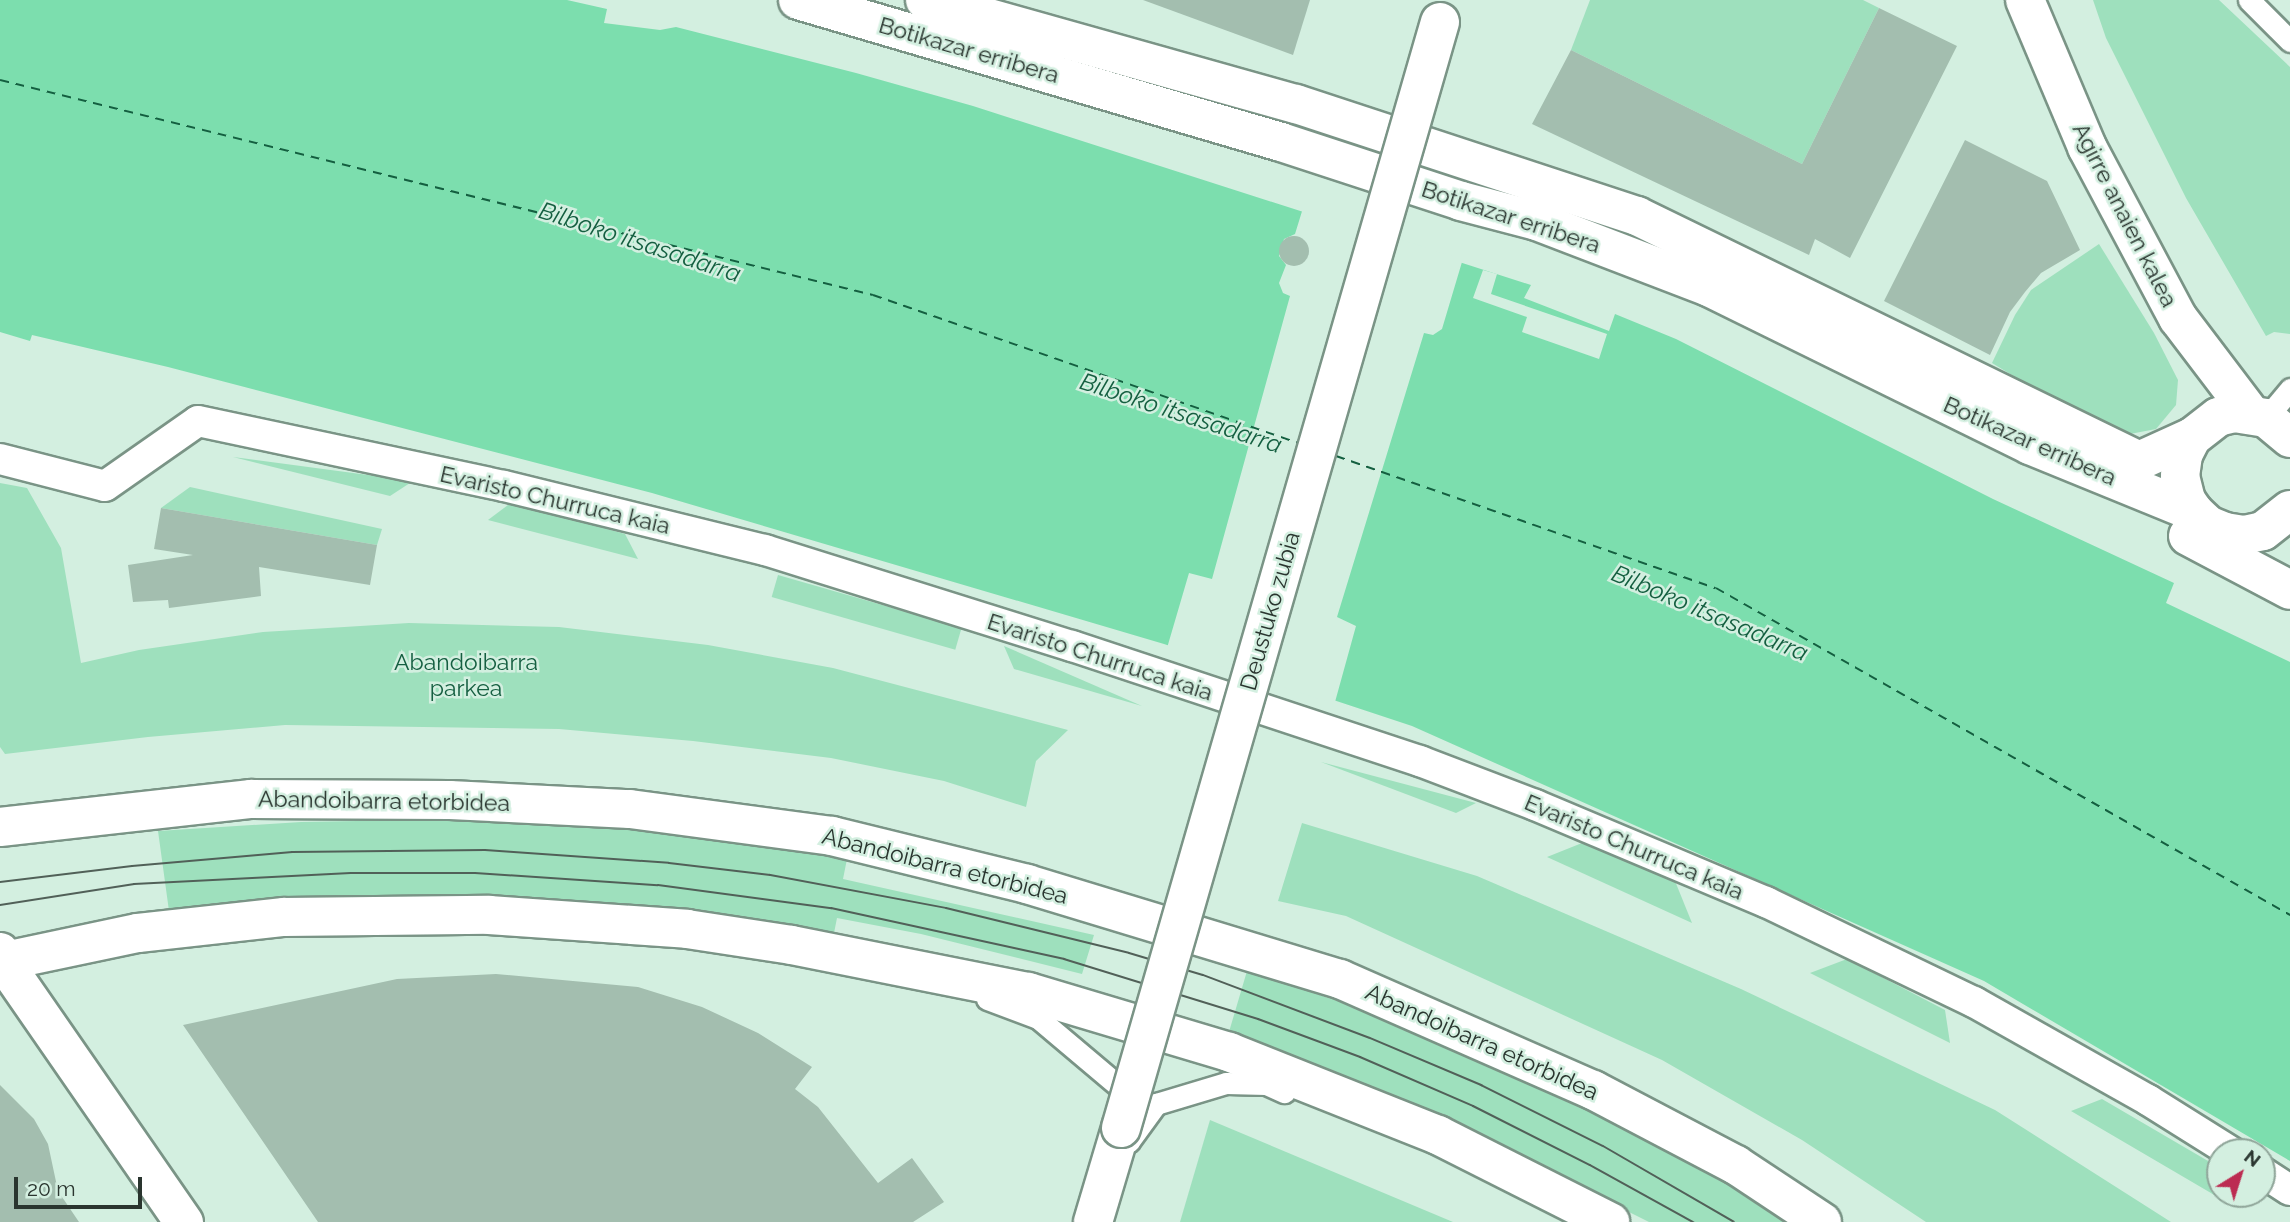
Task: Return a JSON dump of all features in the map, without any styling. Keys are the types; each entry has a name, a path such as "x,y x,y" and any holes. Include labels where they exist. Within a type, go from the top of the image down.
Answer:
{"street":[{"name":"Botikazar erribera","path":"925,0 1296,104 1637,216 2139,461 2192,437"},
{"name":"Agirre anaien kalea","path":"2025,0 2087,147 2178,318 2269,423"},
{"name":"Botikazar erribera","path":"814,3 1281,142 1461,201 1537,221 1709,287 2054,456 2194,512 2208,525 2225,532 2244,534 2263,531 2290,510"},
{"name":"Deustuko zubia","path":"1093,1222 1444,11"},
{"path":"2194,512 2186,500 2180,475 2183,456 2192,437 2218,417 2269,423"},
{"name":"Evaristo Churruca kaia","path":"0,459 105,486 198,421 504,486 765,550 1085,650 1420,761 1535,804 1766,902 1974,1002 2148,1100 2209,1138"},
{"path":"2054,456 2133,507 2290,590"},
{"name":"Abandoibarra etorbidea","path":"0,827 251,799 450,800 630,809 832,835 1056,892 1352,984 1593,1090 1736,1165 1822,1222"},
{"path":"184,1222 1,959 124,935 284,916 475,915 687,929 879,961 1028,992 1228,1052 1438,1135 1550,1189 1610,1222"}],"lane":[{"path":"2249,0 2290,41"},
{"path":"2269,423 2290,388"},
{"path":"881,831 1012,862 1056,892"},
{"path":"879,961 1038,1018 1120,1087 1129,1141 1156,1104 1226,1083 1266,1084 1458,1160 1550,1189"}],"green space":[{"path":"1590,0 1863,0 1879,8 1802,164 1571,50"},
{"path":"2093,0 2219,0 2290,67 2290,334 2274,332 2266,336 2186,198 2106,38"},
{"path":"2099,244 2154,333 2178,380 2176,405 2156,429 2130,434 2116,430 2053,400 1992,363 2015,315 2031,290"},
{"path":"233,457 413,481 390,496"},
{"name":"Abandoibarra parkea","path":"0,483 27,488 61,548 81,663 139,650 263,632 409,623 559,627 708,645 833,668 1068,730 1036,761 1026,807 944,781 831,758 693,741 559,729 285,725 148,737 5,754 0,747"},
{"path":"190,487 382,529 377,545 161,508"},
{"path":"512,502 625,534 638,559 488,520"},
{"path":"778,575 962,628 955,650 772,597"},
{"path":"1004,646 1142,706 1014,669"},
{"path":"1321,762 1476,803 1456,813"},
{"path":"468,819 623,826 847,859 843,879 1094,935 1082,974 921,934 837,918 833,938 711,915 599,902 488,896 169,911 158,831 301,822"},
{"path":"1302,823 1477,876 1741,989 1995,1110 2171,1222 1926,1222 1802,1140 1662,1060 1346,916 1278,901"},
{"path":"1587,841 1675,881 1692,923 1547,857"},
{"path":"1847,959 1945,1010 1950,1043 1810,973"},
{"path":"1247,971 1428,1031 1672,1148 1796,1222 1649,1222 1495,1145 1226,1042"},
{"path":"2102,1099 2206,1160 2206,1190 2071,1111"},
{"path":"1210,1120 1453,1222 1180,1222"}],"water":[{"name":"Bilboko itsasadarra","path":"0,0 567,0 607,9 604,23 660,30 676,27 973,106 1531,285 1524,298 1609,331 1615,314 1676,339 1993,499 2174,583 2166,603 2290,662 2290,1161 2276,1153 2276,1138 2251,1138 1984,981 1412,726 1164,644 652,493 168,367 32,335 30,341 0,332"}],"pier":[{"path":"1303,208 1455,257 1462,262 1442,329 1433,335 1424,333 1337,617 1356,626 1335,702 1328,702 1167,648 1189,573 1212,579 1290,296 1283,293 1279,283 1286,265 1279,256 1284,239 1295,234"},
{"path":"1483,270 1497,274 1491,294 1607,334 1599,359 1522,332 1527,317 1473,298"}],"building":[{"path":"1143,0 1310,0 1293,55"},
{"path":"1879,8 1957,46 1850,258 1815,239 1809,255 1532,124 1571,50 1802,164"},
{"path":"1965,140 2047,181 2080,250 2041,273 2010,312 1990,355 1884,301"},
{"path":"1294,236 1305,240 1309,251 1305,262 1294,266 1283,262 1279,251 1283,240"},
{"path":"161,508 377,545 370,585 259,567 261,596 169,608 168,600 133,602 128,565 193,555 154,549"},
{"path":"496,974 638,987 702,1007 758,1033 812,1067 795,1089 818,1107 878,1183 912,1158 944,1202 913,1222 318,1222 183,1025 397,979"},
{"path":"0,1085 34,1119 48,1144 58,1191 79,1222 0,1222"}],"ferry route":[{"path":"0,80 873,295 1301,444"},
{"path":"1336,456 1716,588 2290,915"}],"tram line":[{"path":"0,882 132,866 292,852 485,850 669,863 770,875 946,908 1129,953 1203,975 1370,1038 1481,1085 1603,1146 1734,1222"},
{"path":"0,905 134,884 351,873 475,873 658,885 831,908 1064,959 1258,1019 1360,1057 1473,1106 1590,1165 1693,1222"}]}
